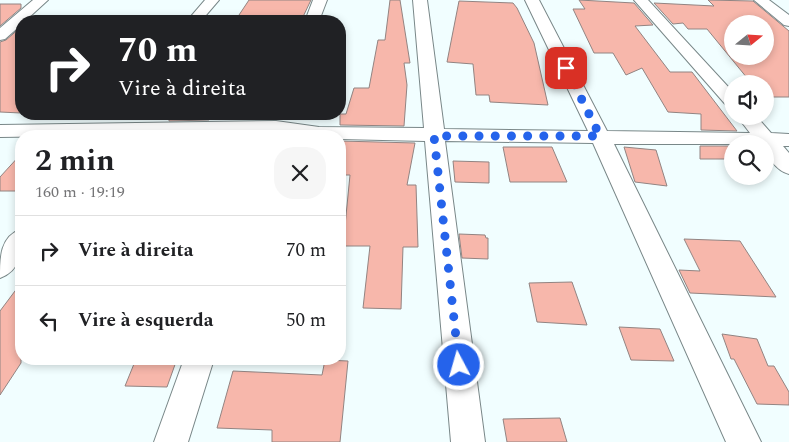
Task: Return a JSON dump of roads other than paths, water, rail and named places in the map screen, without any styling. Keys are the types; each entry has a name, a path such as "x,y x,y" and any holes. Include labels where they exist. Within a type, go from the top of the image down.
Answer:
{"street":[{"path":"24,15 41,0"},
{"path":"199,15 212,0"},
{"path":"314,15 320,0"},
{"path":"420,0 468,442"},
{"path":"532,0 600,136 744,442"},
{"path":"641,0 724,93"},
{"path":"760,0 789,22"},
{"path":"2,34 15,23"},
{"path":"103,130 112,120"},
{"path":"754,125 763,135"},
{"path":"188,130 276,126 301,130"},
{"path":"0,132 15,132"},
{"path":"346,134 724,139"},
{"path":"774,140 789,140"},
{"path":"774,149 789,167"},
{"path":"0,267 15,247"},
{"path":"171,442 197,365"}]}
